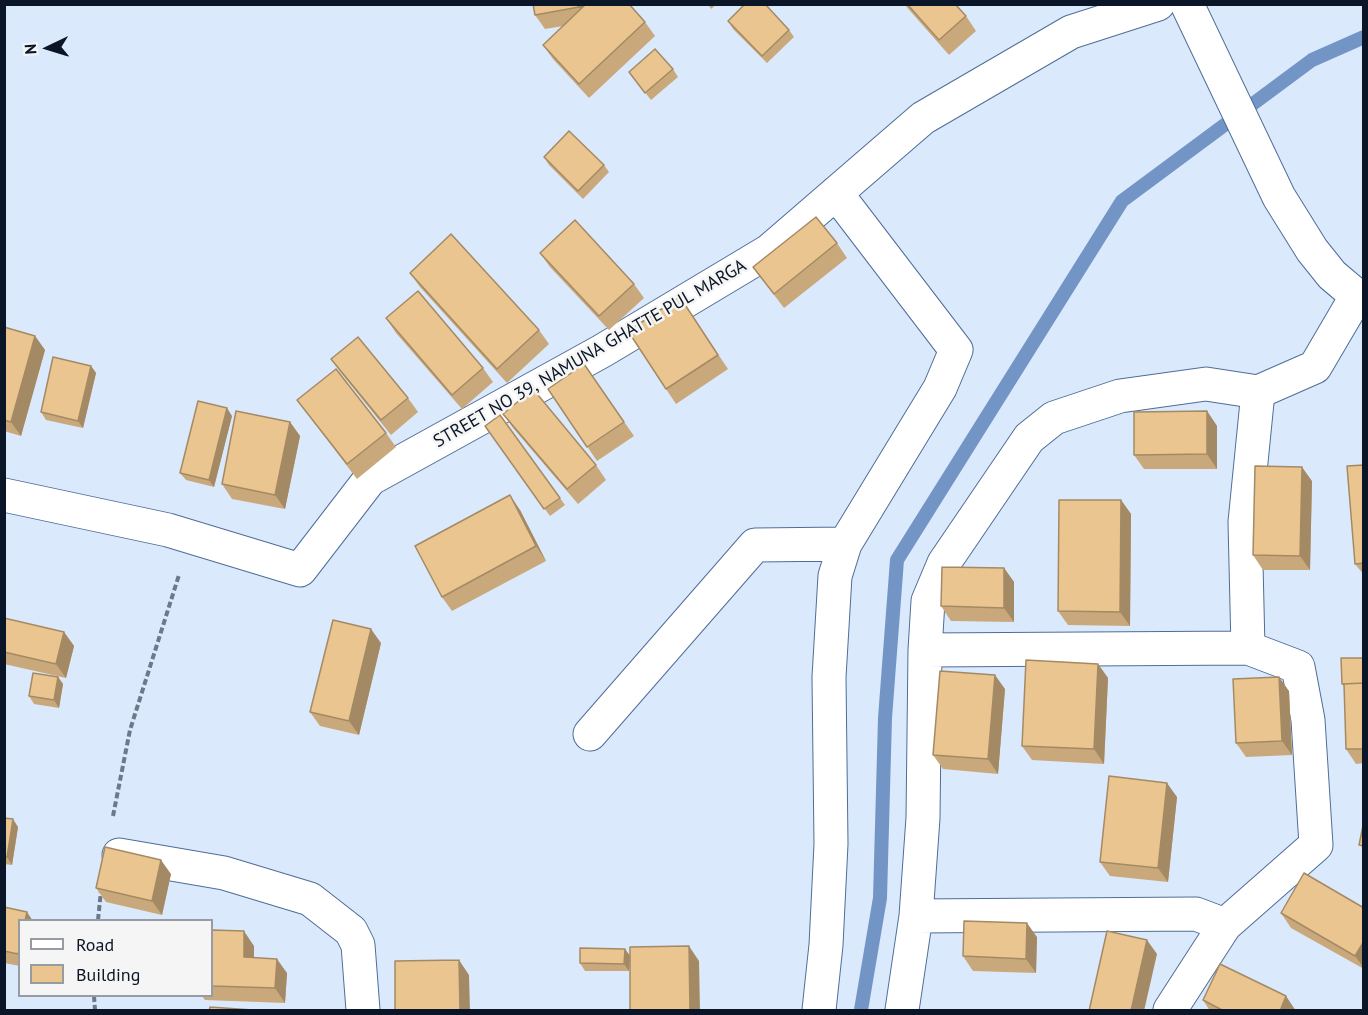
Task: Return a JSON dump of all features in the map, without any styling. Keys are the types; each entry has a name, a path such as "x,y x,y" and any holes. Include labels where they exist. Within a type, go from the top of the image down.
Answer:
{"street":[{"name":"STREET NO 39, NAMUNA GHATTE PUL MARGA","path":"4,495 168,530 300,570 370,479 602,351 769,251 923,118 1071,32 1158,4"},
{"path":"902,1011 916,916 923,818 927,601 944,563 1029,438 1054,418 1120,396 1206,384 1258,392 1315,367 1360,300 1332,274 1312,250 1278,197 1187,4"},
{"path":"819,1011 826,945 831,844 829,677 835,576 845,544 940,388 956,350 836,193"},
{"path":"1248,648 1245,522 1258,392"},
{"path":"590,734 755,545 845,544"},
{"path":"925,650 1248,648 1298,668 1308,720 1316,844 1225,925 1170,1011"},
{"path":"105,852 224,873 310,899 351,931 358,945 363,1011"},
{"path":"916,916 1196,914 1225,925"}],"path":[{"path":"98,919 105,852 130,730 190,537"}],"building":[{"path":"533,4 578,4 579,7 535,15"},
{"path":"586,4 629,4 645,22 579,84 543,45"},
{"path":"745,4 765,4 789,30 762,56 728,21"},
{"path":"907,4 955,4 966,16 939,40"},
{"path":"655,49 673,69 645,93 629,72"},
{"path":"569,131 604,165 578,191 544,157"},
{"path":"816,217 837,243 774,294 753,267"},
{"path":"575,220 634,284 599,316 540,253"},
{"path":"451,234 539,330 497,369 410,273"},
{"path":"418,291 483,368 452,395 386,318"},
{"path":"680,297 718,355 666,389 628,331"},
{"path":"4,327 35,336 11,422 4,420"},
{"path":"358,337 408,398 381,420 331,359"},
{"path":"53,357 91,366 78,421 41,412"},
{"path":"584,364 624,422 587,447 548,389"},
{"path":"336,369 386,433 347,464 297,400"},
{"path":"533,389 596,465 567,489 503,414"},
{"path":"198,401 227,408 209,480 180,473"},
{"path":"236,411 290,422 275,495 222,484"},
{"path":"1207,411 1207,454 1134,455 1134,412"},
{"path":"500,415 560,498 544,509 485,426"},
{"path":"1364,465 1364,563 1355,564 1347,466"},
{"path":"1255,466 1302,467 1300,556 1253,555"},
{"path":"510,495 536,546 442,597 415,546"},
{"path":"1059,500 1121,500 1120,612 1058,611"},
{"path":"942,567 1004,568 1004,608 941,606"},
{"path":"4,618 64,632 56,664 4,652"},
{"path":"333,620 371,629 349,721 310,712"},
{"path":"1341,658 1364,658 1364,683 1342,684"},
{"path":"1026,660 1098,664 1094,749 1022,746"},
{"path":"940,671 995,675 988,759 933,755"},
{"path":"33,673 58,677 54,700 29,696"},
{"path":"1279,677 1282,741 1236,743 1233,679"},
{"path":"1364,683 1364,749 1346,749 1344,684"},
{"path":"1109,776 1167,783 1158,868 1100,862"},
{"path":"4,818 13,819 7,857 4,857"},
{"path":"1364,821 1364,846 1359,845"},
{"path":"105,847 161,860 152,901 96,888"},
{"path":"1304,873 1364,908 1364,941 1355,956 1281,913"},
{"path":"4,907 27,912 25,919 18,919 18,954 4,951"},
{"path":"964,921 1027,923 1026,959 963,956"},
{"path":"213,930 244,931 244,957 277,959 275,988 213,986"},
{"path":"1107,931 1147,940 1131,1011 1089,1011"},
{"path":"689,946 690,1011 630,1011 630,947"},
{"path":"580,948 625,949 624,964 580,963"},
{"path":"459,960 460,1011 395,1011 395,961"},
{"path":"1220,964 1286,996 1280,1011 1224,1011 1203,1000"},
{"path":"210,1007 267,1011 209,1011"}],"waterway":[{"path":"861,1010 880,898 885,718 897,560 1122,201 1312,60 1364,37"}]}
